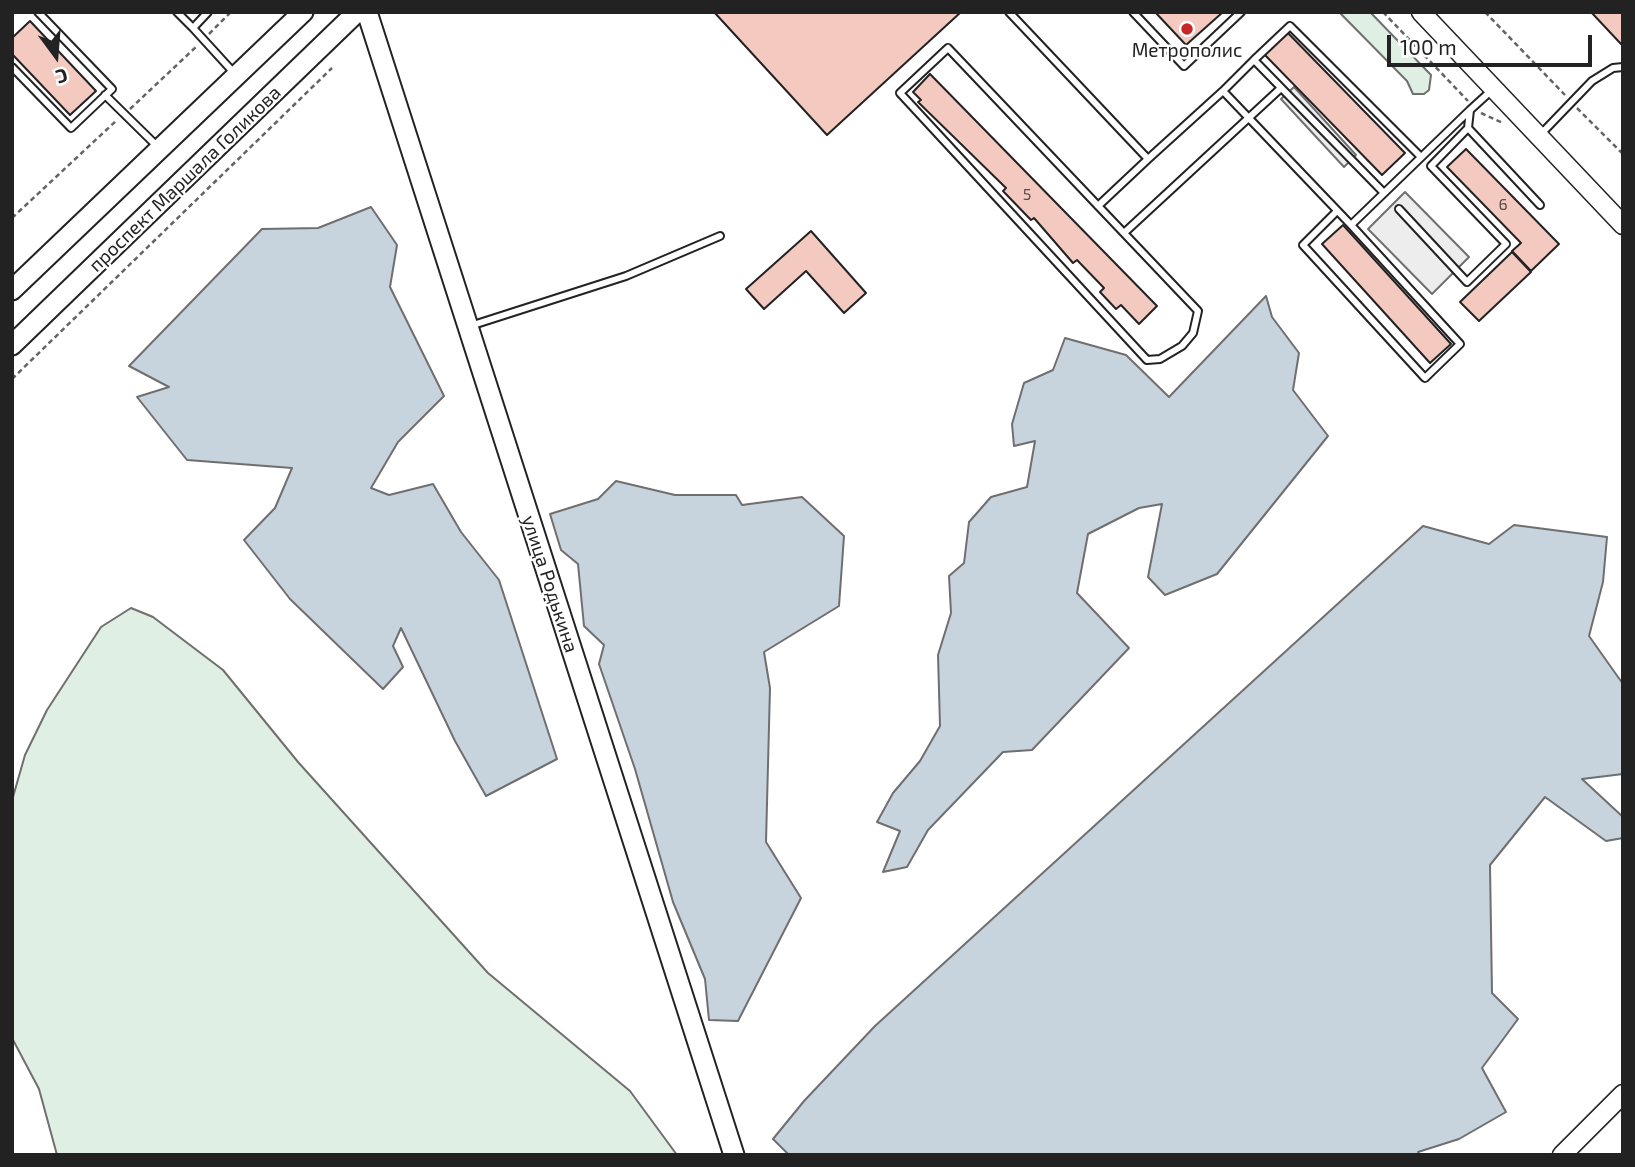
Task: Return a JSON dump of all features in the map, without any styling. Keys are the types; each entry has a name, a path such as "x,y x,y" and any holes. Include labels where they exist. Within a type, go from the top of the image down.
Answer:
{"main road":[{"name":"проспект Маршала Голикова","path":"12,290 303,12"},
{"name":"проспект Маршала Голикова","path":"12,345 357,12"},
{"name":"улица Родькина","path":"367,12 734,1155"}],"street":[{"path":"1421,12 1623,225"},
{"path":"1562,1155 1623,1094"}],"lane":[{"path":"12,67 71,128 112,89 38,12"},
{"path":"177,12 236,76"},
{"path":"193,28 208,12"},
{"path":"1009,12 1148,159"},
{"path":"1133,12 1184,66 1241,12"},
{"path":"1098,206 1290,26 1421,157"},
{"path":"948,48 1098,206 1198,311 1193,333 1182,346 1160,359 1147,360 900,93 948,48"},
{"path":"1254,60 1384,193"},
{"path":"1538,137 1592,81 1613,68 1623,67"},
{"path":"1124,233 1282,88"},
{"path":"1351,225 1493,89"},
{"path":"1223,91 1338,211 1460,344 1425,378 1303,245 1338,211"},
{"path":"105,95 159,149"},
{"path":"1399,209 1467,282 1506,244 1431,166 1468,128 1470,110"},
{"path":"1468,128 1540,205"},
{"path":"468,327 626,276 720,236"}],"path":[{"path":"1383,12 1468,100 1470,110 1500,120 1509,129"},
{"path":"1485,12 1623,154"},
{"path":"12,379 332,68"}],"green space":[{"path":"1339,12 1370,12 1431,75 1429,90 1424,94 1413,94 1407,81"},
{"path":"131,608 153,617 223,670 298,762 488,973 630,1091 677,1155 57,1155 39,1089 12,1038 13,797 25,755 47,710 101,627"}],"shaded area":[{"path":"1294,87 1356,155 1344,167 1281,99"},
{"path":"1405,192 1469,257 1432,294 1368,229"},
{"path":"371,207 397,245 390,287 444,396 398,442 371,488 389,495 433,484 461,532 499,580 557,759 486,796 455,741 401,628 393,646 403,667 383,689 290,599 244,540 275,508 292,468 187,460 137,397 169,387 129,366 262,229 318,228"},
{"path":"1266,296 1272,317 1299,353 1293,390 1328,436 1217,574 1165,595 1148,577 1162,504 1139,508 1088,534 1077,593 1129,648 1032,750 1003,752 928,830 907,867 883,872 900,831 877,822 893,793 920,761 940,726 938,655 951,613 949,576 964,563 969,522 991,497 1027,487 1035,441 1014,446 1012,424 1024,383 1053,370 1065,338 1126,355 1169,397"},
{"path":"616,481 675,495 736,495 742,505 802,497 844,536 839,606 764,652 770,688 766,842 801,898 738,1021 709,1020 705,979 673,902 635,769 599,664 604,645 584,626 578,564 561,550 550,514 598,499"},
{"path":"1514,525 1607,537 1603,582 1589,636 1623,684 1623,774 1582,779 1623,817 1623,838 1606,841 1545,797 1490,865 1492,993 1518,1019 1482,1068 1506,1112 1459,1139 1418,1152 1419,1155 789,1155 773,1139 804,1101 875,1026 1423,526 1489,544"}],"building":[{"path":"714,12 961,12 827,135"},
{"name":"Метрополис","path":"1155,12 1223,12 1186,45"},
{"path":"1591,12 1623,12 1621,44"},
{"path":"30,21 96,91 70,115 12,54 12,38"},
{"path":"1286,31 1405,153 1382,175 1263,53"},
{"path":"930,74 1157,306 1139,324 1121,305 1116,309 1100,292 1104,288 1077,260 1073,263 1034,218 1031,220 1003,191 1006,188 918,102 921,100 913,92"},
{"path":"1466,149 1559,244 1531,271 1512,251 1521,243 1447,167"},
{"path":"1343,225 1451,344 1430,363 1322,244"},
{"path":"811,231 866,293 844,313 806,271 764,309 746,289"},
{"path":"1512,252 1531,272 1479,321 1460,302"}],"place":[{"name":"Метрополис","path":"1187,29"}]}
